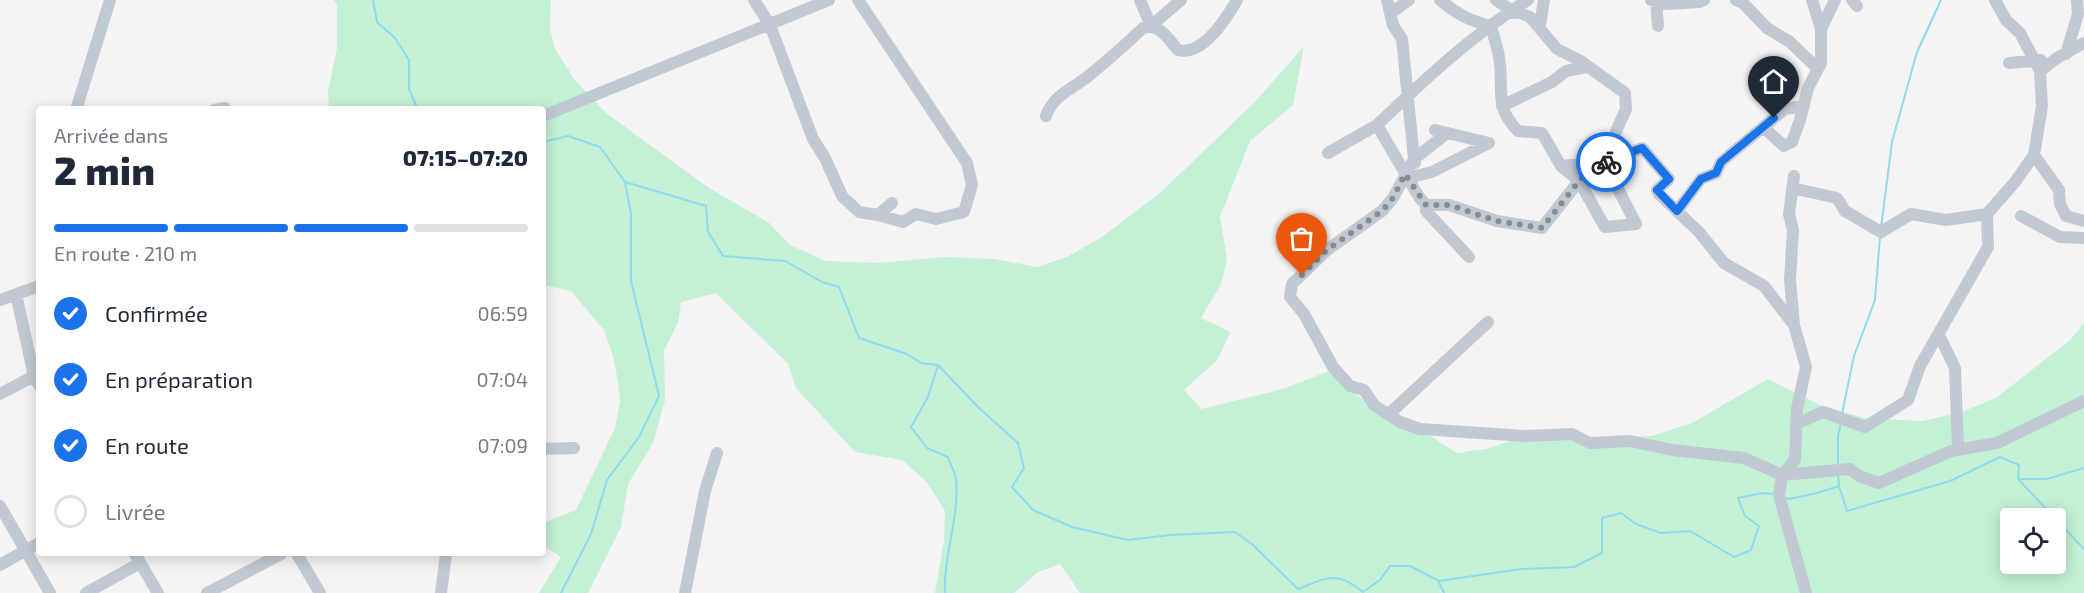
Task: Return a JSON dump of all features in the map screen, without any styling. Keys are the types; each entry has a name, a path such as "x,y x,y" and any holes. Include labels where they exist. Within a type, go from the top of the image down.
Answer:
{"street":[{"path":"77,106 110,0"},
{"path":"754,0 770,25 813,139 825,158 842,196 859,212 903,222 916,214 936,219 964,212 972,185 967,163 858,0"},
{"path":"546,115 829,0"},
{"path":"1140,0 1151,26 1157,28 1178,50 1194,50 1210,38 1237,0"},
{"path":"1046,116 1049,105 1057,97 1084,79 1143,28 1151,26 1181,0"},
{"path":"1388,0 1393,25 1402,39 1401,52 1405,59 1414,159 1410,176 1382,211 1327,250 1292,284 1290,297 1304,314 1333,367 1350,386 1364,390 1374,405 1400,422 1420,429 1525,436 1572,434 1590,443 1630,441 1672,450 1744,458 1782,475 1850,469 1858,476 1879,483 1933,457 1997,443 2084,400"},
{"path":"1391,13 1409,0"},
{"path":"1440,0 1457,14 1474,23 1491,26"},
{"path":"1422,201 1449,205 1497,221 1542,228 1579,181 1604,159 1626,109 1625,93 1557,49 1540,25 1530,17 1509,11 1496,0"},
{"path":"1329,153 1377,125 1449,57 1509,11 1528,0"},
{"path":"1540,25 1544,0"},
{"path":"1659,27 1654,0 1666,4 1717,0"},
{"path":"1736,0 1743,3 1767,27 1790,42 1818,69"},
{"path":"1763,127 1784,146 1792,141 1808,88 1821,63 1821,28 1812,0"},
{"path":"1821,28 1835,0"},
{"path":"1806,593 1779,495 1782,475 1795,460 1796,424 1806,368 1794,325 1790,280 1792,230 1789,214 1793,182 1837,198 1845,211 1881,232 1911,214 1946,220 1987,214 2015,182 2034,155 2042,106 2038,66 2020,33 2006,20 1995,0"},
{"path":"2061,56 2078,14 2077,0"},
{"path":"1491,26 1500,61 1502,106 1508,122 1518,131 1542,133 1561,166 1579,181 1605,227 1636,224 1604,159"},
{"path":"2008,63 2038,66 2084,43"},
{"path":"1502,106 1551,82 1566,71 1587,67"},
{"path":"1677,211 1701,179 1716,173 1721,162 1763,127 1785,109 1804,106"},
{"path":"1377,125 1410,176 1426,211 1469,257"},
{"path":"1410,176 1432,172 1490,143 1441,132 1414,159"},
{"path":"1561,166 1604,159 1642,148 1669,179 1657,190 1724,263 1764,286 1794,325"},
{"path":"2034,155 2059,190 2060,204 2066,216 2084,221"},
{"path":"878,215 892,203"},
{"path":"1796,424 1823,412 1865,427 1908,400 1920,366 1988,247 1987,214"},
{"path":"2021,216 2060,237 2084,238"},
{"path":"0,300 36,287"},
{"path":"0,394 36,381 16,294"},
{"path":"1389,414 1488,322"},
{"path":"1938,335 1955,368 1958,450"},
{"path":"546,449 574,448"},
{"path":"685,593 705,491 717,453"},
{"path":"0,506 50,593"},
{"path":"0,565 36,545"},
{"path":"207,593 277,556"},
{"path":"298,556 320,593"},
{"path":"441,593 446,556"},
{"path":"86,593 138,558 158,593"}],"green space":[{"path":"334,0 551,0 550,29 555,49 574,79 606,113 709,188 769,223 790,245 825,261 878,263 945,257 994,259 1037,267 1067,257 1102,237 1160,193 1255,102 1304,46 1293,105 1250,141 1220,217 1227,259 1221,284 1201,318 1230,332 1218,359 1184,390 1201,409 1283,389 1332,370 1348,388 1369,405 1413,432 1432,437 1457,453 1486,449 1511,441 1652,436 1692,423 1768,379 1822,406 1865,418 1922,421 1959,413 1996,398 2070,340 2084,323 2084,593 1080,593 1060,564 1038,572 1014,593 935,593 944,540 945,511 926,481 902,460 855,452 796,388 788,364 716,293 681,302 678,322 664,351 665,400 653,443 628,484 621,527 588,593 539,593 561,557 546,547 546,522 576,510 615,428 620,402 613,356 604,330 571,291 546,286 546,106 329,106 328,91 337,48 337,4"}],"waterway":[{"path":"373,0 377,22 395,38 409,60 409,89 416,106"},
{"path":"1881,228 1892,142 1917,52 1941,0"},
{"path":"546,141 568,136 600,147 625,182 706,206 708,232 723,256 785,261 822,282 839,287 859,338 907,354 921,363 938,365 979,408 1018,443 1024,468 1012,487 1033,510 1072,527 1128,540 1170,535 1235,532 1253,545 1298,589 1324,579 1338,578 1363,592 1380,580 1390,566 1410,566 1439,581 1521,569 1574,567 1602,553 1602,518 1621,513 1636,524 1661,533 1690,531 1734,557 1751,550 1759,526 1745,516 1738,498 1762,493 1774,494"},
{"path":"561,593 591,534 607,480 639,437 659,396 631,281 631,214 625,182"},
{"path":"1842,414 1854,356 1875,300 1880,236"},
{"path":"938,365 928,397 911,427 927,448 948,457 955,474 956,507 946,565 945,593"},
{"path":"1838,465 1838,436 1841,423"},
{"path":"1785,498 1817,493 1839,486 1847,511 1950,481 2000,457 2019,465 2018,479 2047,479 2084,468"},
{"path":"1838,474 1839,486"},
{"path":"2018,479 2084,549"},
{"path":"1439,582 1444,593"}],"way so far":[{"path":"1302,275 1327,250 1382,211 1393,198 1405,174 1426,205 1449,205 1497,221 1542,228 1579,181 1597,163 1606,162"}],"route":[{"path":"1606,162 1642,148 1661,167 1669,179 1657,190 1677,211 1701,179 1716,173 1721,162 1774,118"}]}
